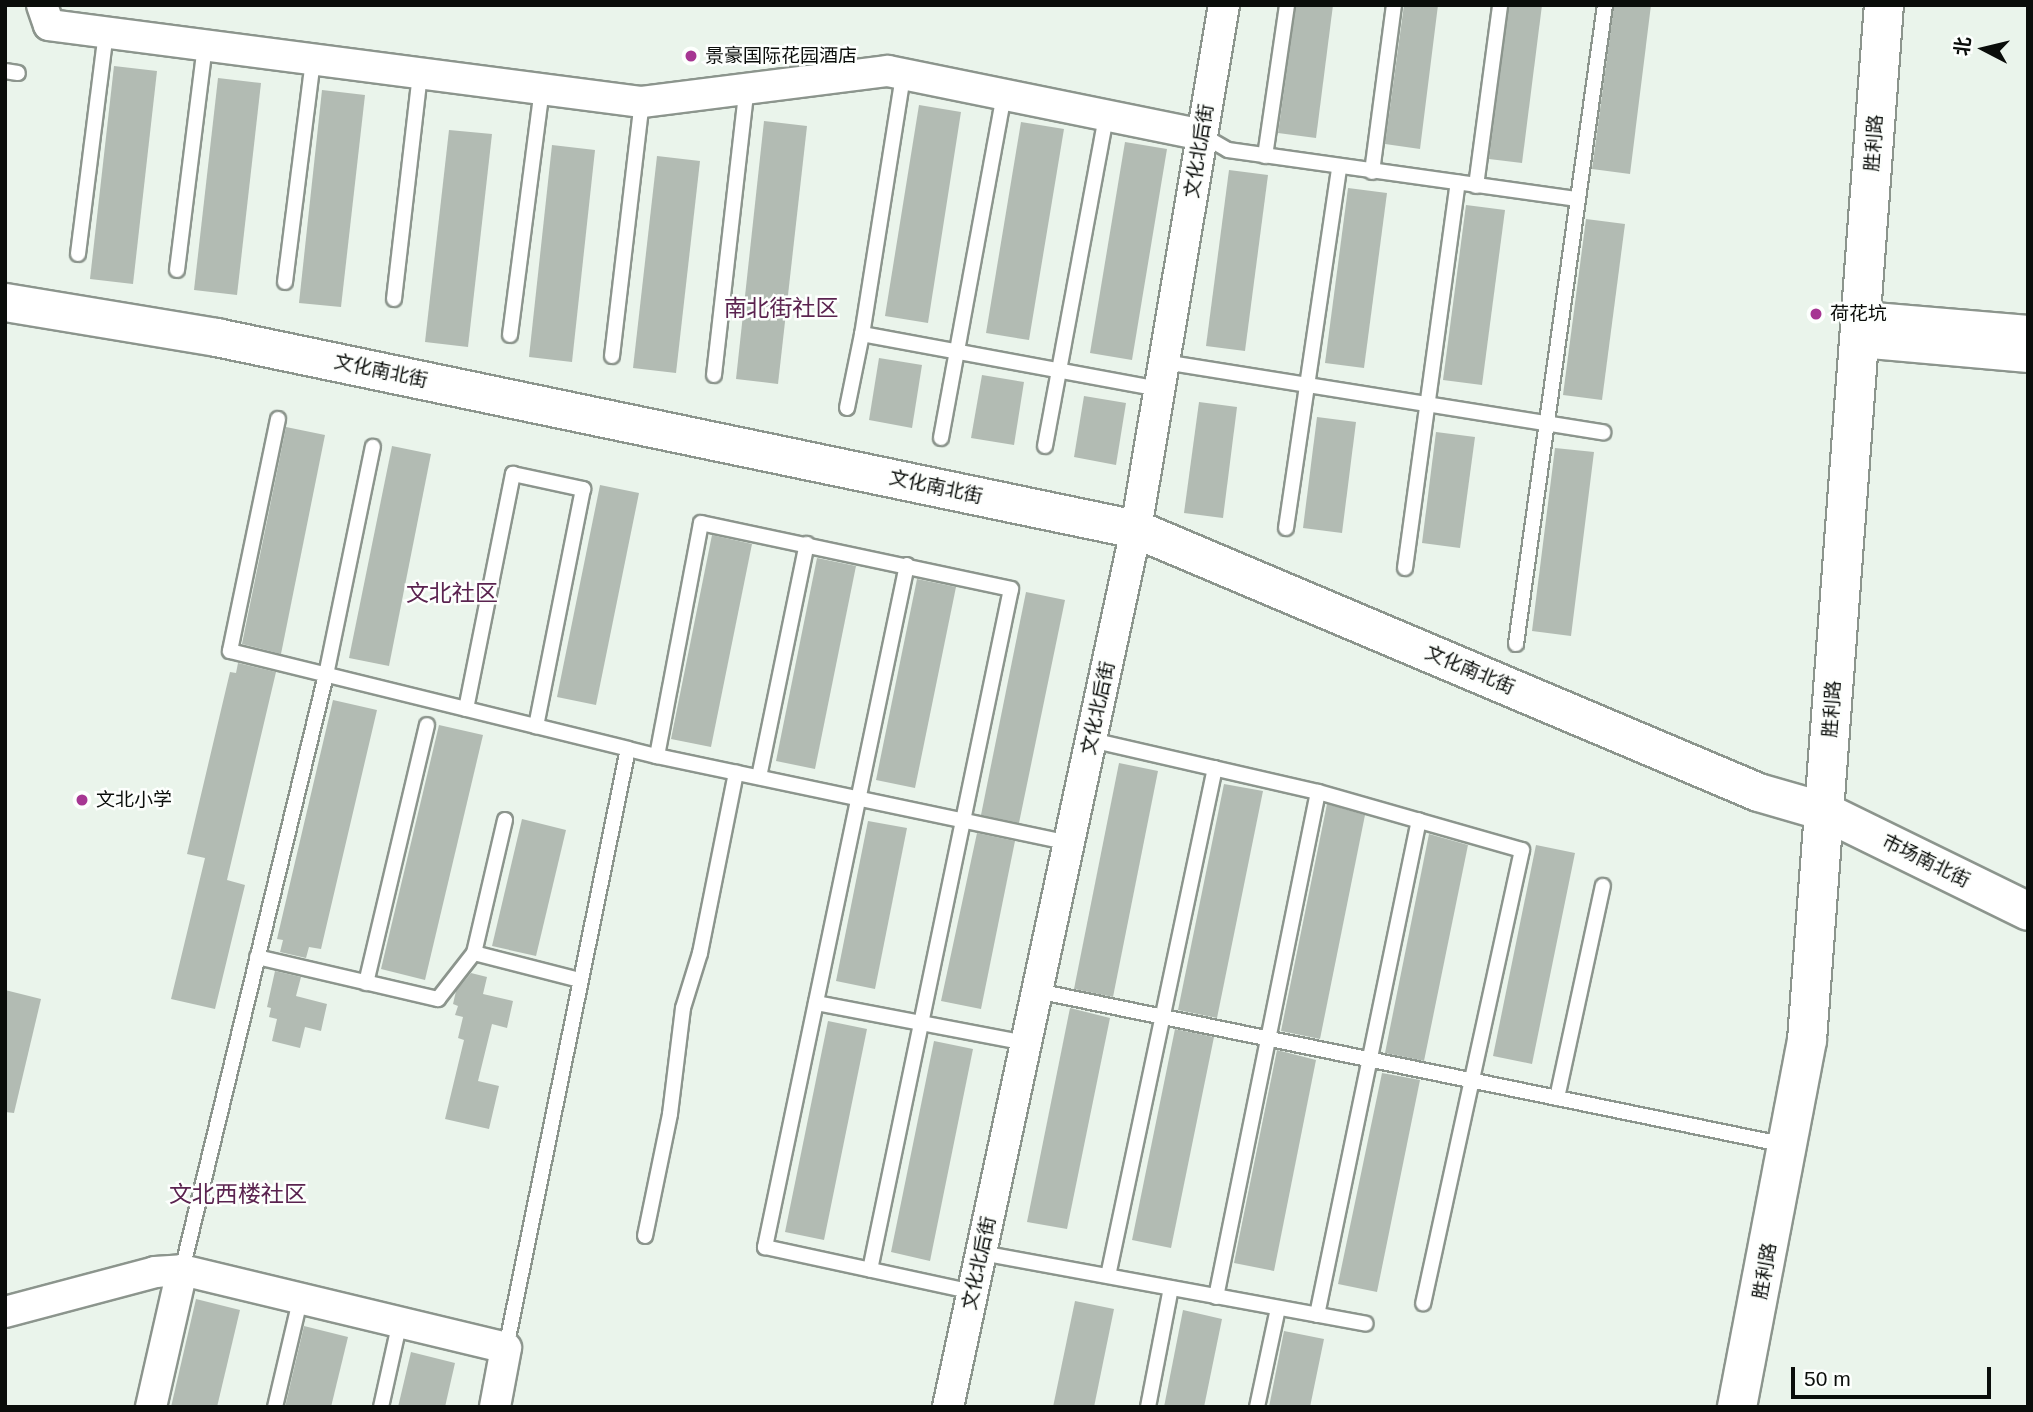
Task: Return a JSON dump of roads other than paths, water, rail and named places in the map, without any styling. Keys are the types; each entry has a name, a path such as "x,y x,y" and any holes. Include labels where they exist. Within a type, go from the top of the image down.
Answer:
{"main road":[{"name":"胜利路","path":"1737,1407 1807,1040 1861,330 1877,6"}],"street":[{"path":"42,5 49,25 642,102 746,92 888,71 1202,135"},
{"name":"文化北后街","path":"948,1407 1136,528 1224,5"},
{"name":"文化南北街","path":"5,302 216,337 1136,528 1758,792 1824,811"},
{"path":"1861,330 2028,331"},
{"path":"1861,330 2028,357"},
{"name":"市场南北街","path":"1824,811 2028,911"},
{"path":"150,1407 182,1270"},
{"path":"5,1312 155,1272 182,1270 301,1296 506,1349 495,1407"}],"lane":[{"path":"1265,156 1287,5"},
{"path":"1371,172 1394,5"},
{"path":"1476,186 1500,5"},
{"path":"1516,645 1605,5"},
{"path":"78,254 106,32"},
{"path":"177,270 205,45"},
{"path":"285,282 313,59"},
{"path":"394,299 420,73"},
{"path":"847,408 862,334 903,76"},
{"path":"510,334 542,89"},
{"path":"714,375 746,92"},
{"path":"940,438 959,352 1004,96"},
{"path":"612,356 642,102"},
{"path":"1045,446 1106,116"},
{"path":"1202,135 1228,150 1339,168 1578,199"},
{"path":"1286,528 1339,168"},
{"path":"1405,568 1458,183"},
{"path":"862,334 1057,370 1307,385 1602,432"},
{"path":"278,419 230,651 657,756 1069,844"},
{"path":"182,1270 326,675 373,447"},
{"path":"466,709 513,474 583,489 536,726"},
{"path":"657,756 701,523 1011,589 918,1022 870,1270"},
{"path":"758,778 807,544"},
{"path":"907,565 765,1247 973,1292"},
{"path":"366,982 427,725"},
{"path":"1091,740 1318,792 1522,850 1474,1081 1423,1303"},
{"path":"506,1349 628,749"},
{"path":"1108,1276 1215,768"},
{"path":"645,1236 670,1114 683,1008 701,953 736,773"},
{"path":"1216,1297 1318,792"},
{"path":"257,957 438,999 474,953 505,820"},
{"path":"1317,1315 1419,820"},
{"path":"1557,1098 1603,886"},
{"path":"474,953 580,980"},
{"path":"1037,991 1788,1145"},
{"path":"816,1003 1026,1043"},
{"path":"981,1253 1366,1324"},
{"path":"1148,1407 1171,1288"},
{"path":"275,1407 301,1296"},
{"path":"1257,1407 1278,1308"},
{"path":"381,1407 400,1321"}],"place":[{"name":"景豪国际花园酒店","path":"691,56"},
{"name":"荷花坑","path":"1816,314"},
{"name":"文北小学","path":"82,800"}],"district":[{"name":"南北街社区","path":"781,308"},
{"name":"文北社区","path":"452,593"},
{"name":"文北西楼社区","path":"238,1194"}]}
